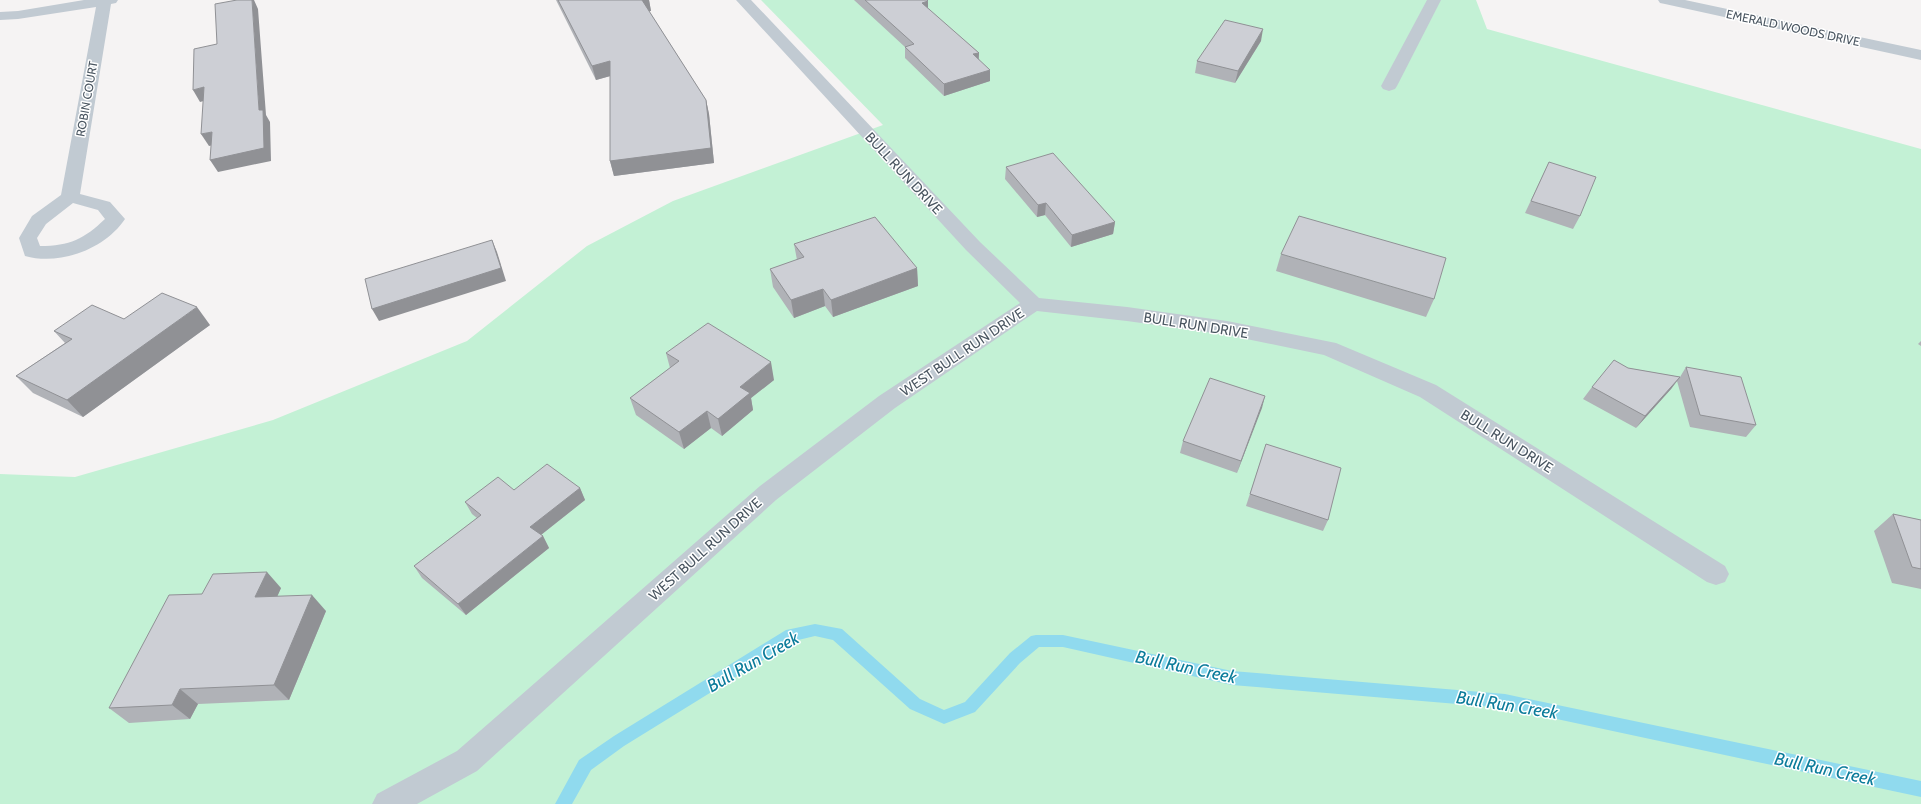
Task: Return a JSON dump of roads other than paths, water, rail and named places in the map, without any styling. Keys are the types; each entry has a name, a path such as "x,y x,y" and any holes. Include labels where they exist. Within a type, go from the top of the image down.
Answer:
{"street":[{"name":"BULL RUN DRIVE","path":"743,0 973,246 1033,304 1127,314 1227,328 1328,348 1428,391 1716,574"},
{"path":"1389,86 1434,0"},
{"name":"EMERALD WOODS DRIVE","path":"1665,0 1921,55"},
{"path":"0,16 18,15 107,1"},
{"name":"ROBIN COURT","path":"70,197 107,1"},
{"path":"70,197 104,206 116,218 96,239 62,252 32,252 28,238 40,220 70,197"},
{"name":"WEST BULL RUN DRIVE","path":"387,804 467,761 768,493 887,402 1033,304"}],"waterway":[{"name":"Bull Run Creek","path":"563,804 585,765 619,741 791,635 815,630 837,634 915,704 944,717 970,707 1015,658 1036,641 1063,641 1232,678 1505,701 1921,789"}]}
